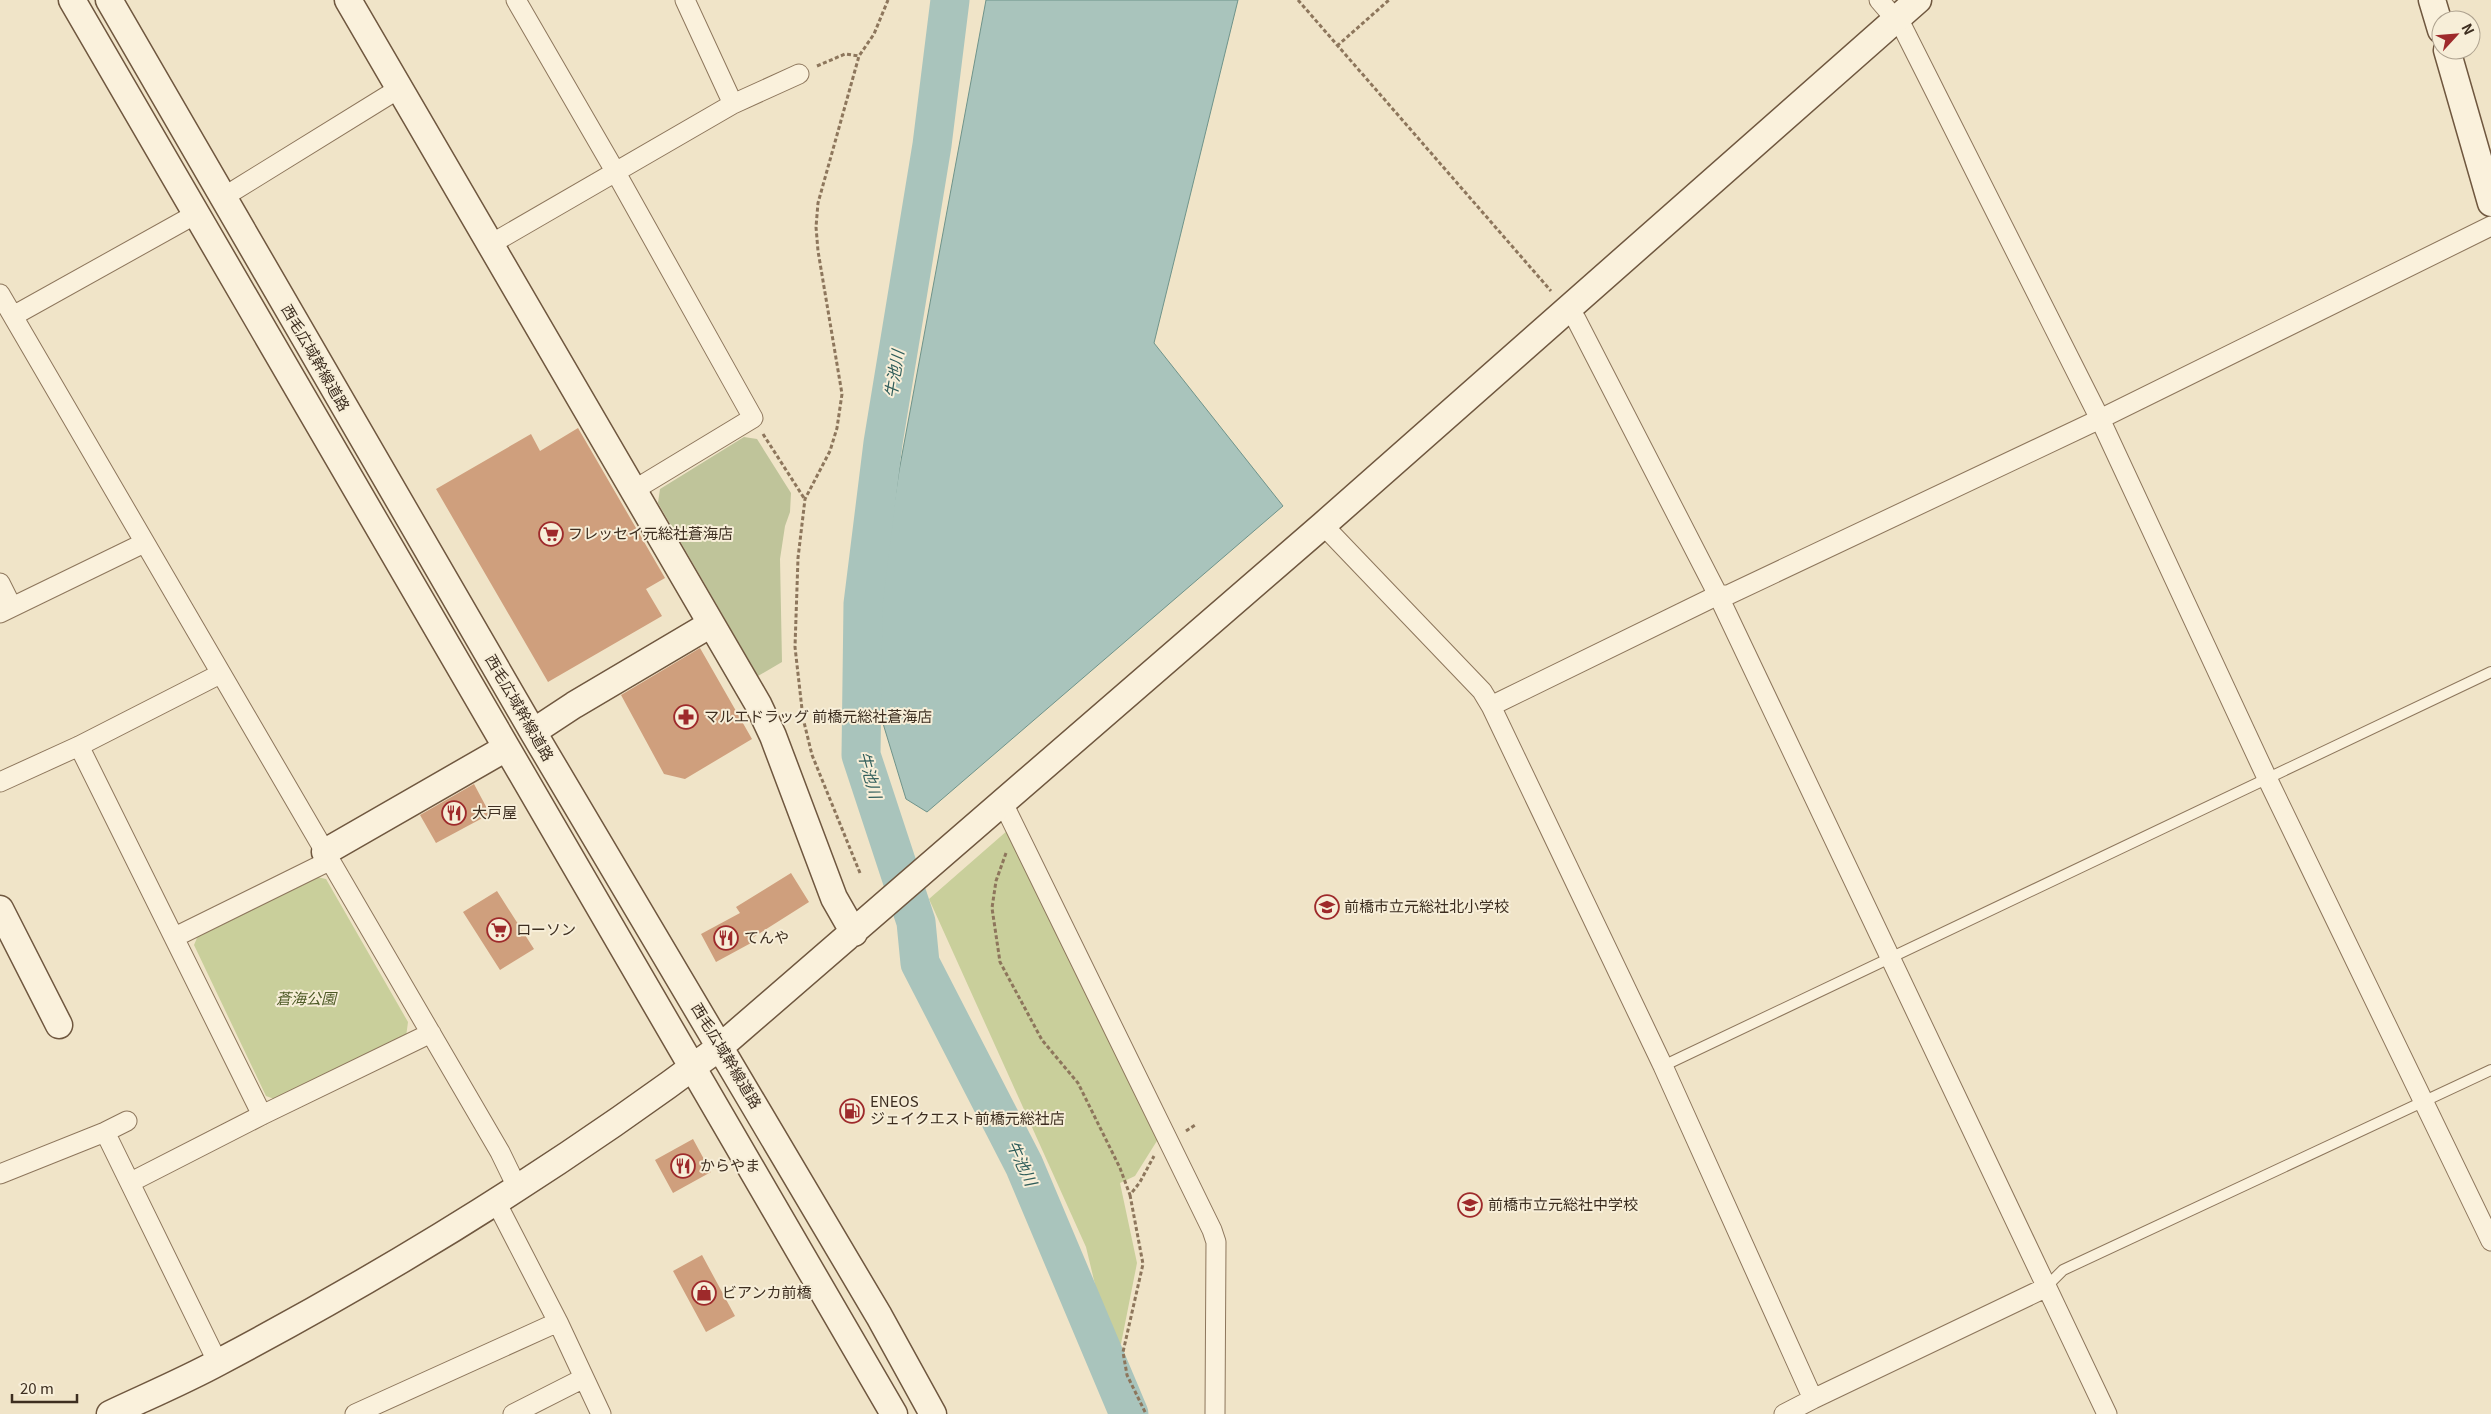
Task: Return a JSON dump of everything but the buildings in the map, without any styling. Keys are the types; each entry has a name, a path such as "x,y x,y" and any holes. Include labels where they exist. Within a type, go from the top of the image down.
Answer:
{"street":[{"name":"西毛広域幹線道路","path":"72,0 894,1414"},
{"name":"西毛広域幹線道路","path":"109,0 533,732 880,1316 933,1414"},
{"path":"348,0 768,723 834,898 854,933"},
{"path":"516,0 616,171 753,418 634,490"},
{"path":"685,0 733,104"},
{"path":"1879,0 1904,28 2100,419 2267,778 2491,1241"},
{"path":"110,1414 218,1363 390,1267 496,1202 720,1047 854,933 882,906 1323,525 1897,21 1918,0"},
{"path":"2450,60 2491,203"},
{"path":"491,244 733,104 799,74"},
{"path":"222,198 400,88"},
{"path":"13,316 196,214"},
{"path":"1491,706 1718,595 1728,595 2100,419 2491,226"},
{"path":"0,294 500,1152 517,1187"},
{"path":"1567,309 1576,319 1718,595 2045,1288 2107,1414"},
{"path":"1323,525 1482,691 1491,706 1663,1066 1813,1399"},
{"path":"0,583 6,610 144,543"},
{"path":"533,732 574,705 711,624"},
{"path":"0,782 79,746 220,674"},
{"path":"79,746 262,1115"},
{"path":"174,937 327,856 506,748"},
{"path":"1003,803 1169,1141 1216,1242 1215,1414"},
{"path":"0,909 59,1025"},
{"path":"131,1182 262,1115 431,1033"},
{"path":"0,1174 105,1132 127,1121"},
{"path":"105,1132 218,1363"},
{"path":"496,1202 558,1322 601,1414"},
{"path":"1784,1414 2045,1288"},
{"path":"355,1414 558,1322"},
{"path":"512,1414 584,1378"}],"lane":[{"path":"1663,1066 2491,672"},
{"path":"2045,1288 2064,1270 2491,1070"}],"path":[{"path":"860,873 812,755 803,718 795,647 798,558 805,499 830,451 840,412 840,379 816,227 820,194 859,56 874,34 888,0"},
{"path":"1298,0 1567,309"},
{"path":"1337,46 1389,0"},
{"path":"799,74 845,54 859,56"},
{"path":"753,418 805,499"},
{"path":"1023,841 1004,854 996,881 992,908 1000,962 1042,1040 1078,1084 1120,1168 1130,1195 1143,1264 1123,1352 1127,1375 1146,1414"},
{"path":"1130,1195 1140,1182 1150,1160 1169,1141 1196,1126"}],"green space":[{"path":"744,437 757,439 791,493 790,512 785,526 780,559 782,662 758,676 658,503 660,489"},
{"path":"1008,830 1160,1136 1135,1176 1120,1183 1137,1263 1121,1344 1113,1345 1105,1326 1086,1247 929,899"},
{"name":"蒼海公園","path":"312,876 326,879 408,1022 406,1037 277,1100 266,1096 194,945 199,933"}],"water":[{"path":"986,0 1238,0 1154,343 1283,506 927,812 906,799 878,707 879,601 899,471"}],"waterway":[{"name":"牛池川","path":"950,0 932,145 883,443 863,604 861,755 916,922 920,963 1024,1165 1129,1414"}],"place":[{"name":"フレッセイ元総社蒼海店","path":"551,534"},
{"name":"マルエドラッグ 前橋元総社蒼海店","path":"686,717"},
{"name":"大戸屋","path":"454,813"},
{"name":"前橋市立元総社北小学校","path":"1327,907"},
{"name":"ローソン","path":"499,930"},
{"name":"てんや","path":"726,938"},
{"name":"ENEOS ジェイクエスト前橋元総社店","path":"852,1111"},
{"name":"からやま","path":"683,1166"},
{"name":"前橋市立元総社中学校","path":"1470,1205"},
{"name":"ビアンカ前橋","path":"704,1293"}]}
